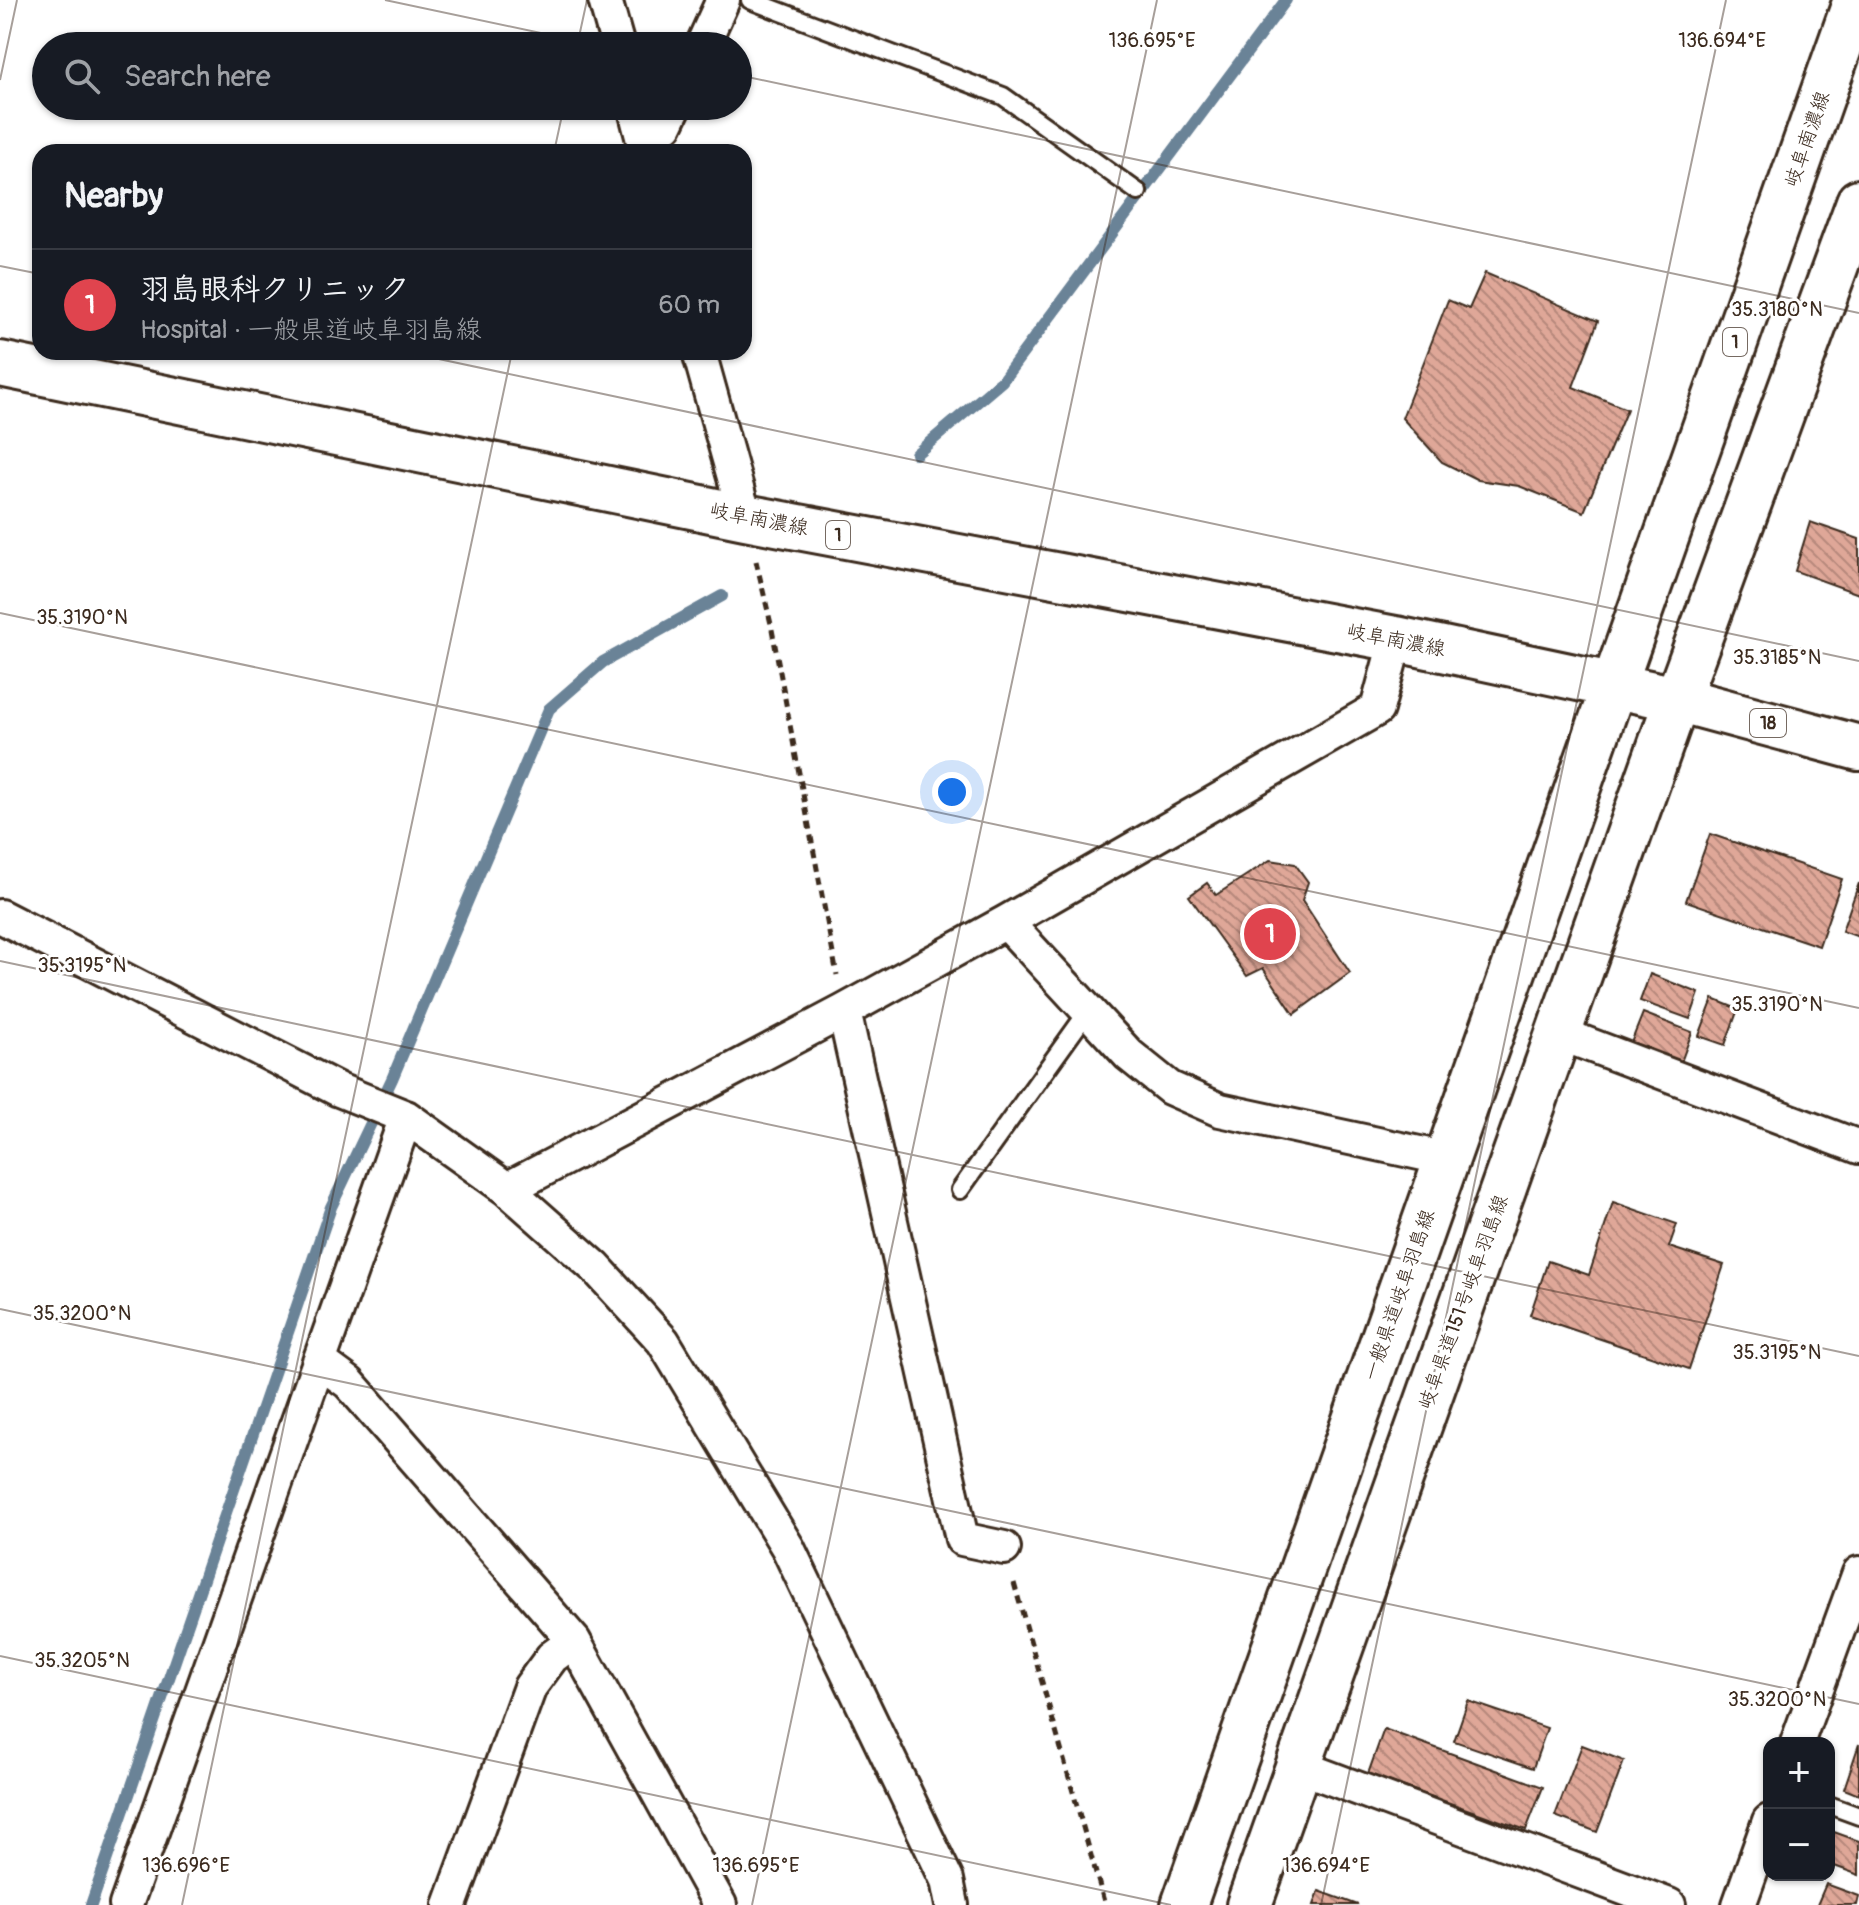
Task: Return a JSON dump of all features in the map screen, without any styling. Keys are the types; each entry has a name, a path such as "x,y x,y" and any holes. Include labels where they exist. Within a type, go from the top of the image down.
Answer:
{"main road":[{"name":"岐阜南濃線","path":"1614,685 1856,0"},
{"path":"1677,699 1859,202"},
{"name":"岐阜南濃線","path":"0,364 745,517 1396,639 1677,699"},
{"name":"一般県道岐阜羽島線","path":"1184,1905 1614,685"},
{"name":"18","path":"1677,699 1859,748"},
{"name":"岐阜県道151号岐阜羽島線","path":"1249,1905 1677,699"}],"street":[{"path":"605,0 614,32"},
{"path":"708,32 723,0"},
{"path":"641,132 666,125 668,120"},
{"path":"701,360 745,517"},
{"path":"507,1189 1006,922 1377,709 1396,639"},
{"path":"0,916 339,1090 406,1117 507,1189 596,1268 663,1341 788,1548 947,1880 952,1905"},
{"path":"1006,922 1129,1055 1170,1088 1220,1110 1447,1159"},
{"path":"844,1011 962,1539 1004,1548"},
{"path":"1558,1033 1859,1147"},
{"path":"126,1905 406,1117"},
{"path":"319,1361 349,1383 574,1641 720,1905"},
{"path":"1799,1737 1859,1573"},
{"path":"450,1905 530,1687 552,1657 574,1641"},
{"path":"1298,1766 1669,1905"},
{"path":"1739,1905 1763,1838"}],"lane":[{"path":"750,0 1003,96 1138,192"},
{"path":"960,1190 1088,1011"},
{"path":"1835,1807 1859,1816"}],"path":[{"path":"745,517 771,624 844,1011"},
{"path":"1004,1548 1105,1905"}],"building":[{"path":"1485,273 1598,321 1573,387 1627,409 1584,512 1519,486 1478,480 1442,462 1402,418 1448,300 1469,309"},
{"path":"1810,522 1859,539 1859,594 1795,571"},
{"path":"1710,834 1842,879 1819,946 1686,901"},
{"path":"1270,860 1295,864 1308,882 1302,900 1350,973 1294,1014 1263,968 1247,976 1189,896 1207,883 1216,895"},
{"path":"1859,883 1859,937 1842,931"},
{"path":"1650,974 1699,993 1690,1019 1640,1001"},
{"path":"1713,999 1738,1009 1725,1045 1699,1036"},
{"path":"1643,1013 1692,1032 1681,1062 1631,1043"},
{"path":"1613,1202 1677,1224 1669,1247 1724,1265 1689,1369 1530,1315 1548,1261 1589,1275"},
{"path":"1468,1701 1547,1728 1533,1768 1454,1741"},
{"path":"1384,1729 1543,1787 1526,1830 1368,1774"},
{"path":"1859,1744 1859,1795 1844,1789"},
{"path":"1582,1745 1624,1761 1597,1832 1555,1816"},
{"path":"1835,1832 1859,1841 1859,1875 1835,1866"},
{"path":"1826,1884 1859,1896 1857,1905 1817,1905"},
{"path":"1319,1891 1358,1905 1314,1905"}],"waterway":[{"path":"916,454 1002,381 1286,0"},
{"path":"91,1905 331,1207 392,1079 549,709 603,662 722,596"}],"place":[{"name":"羽島眼科クリニック","path":"1270,934"}]}
